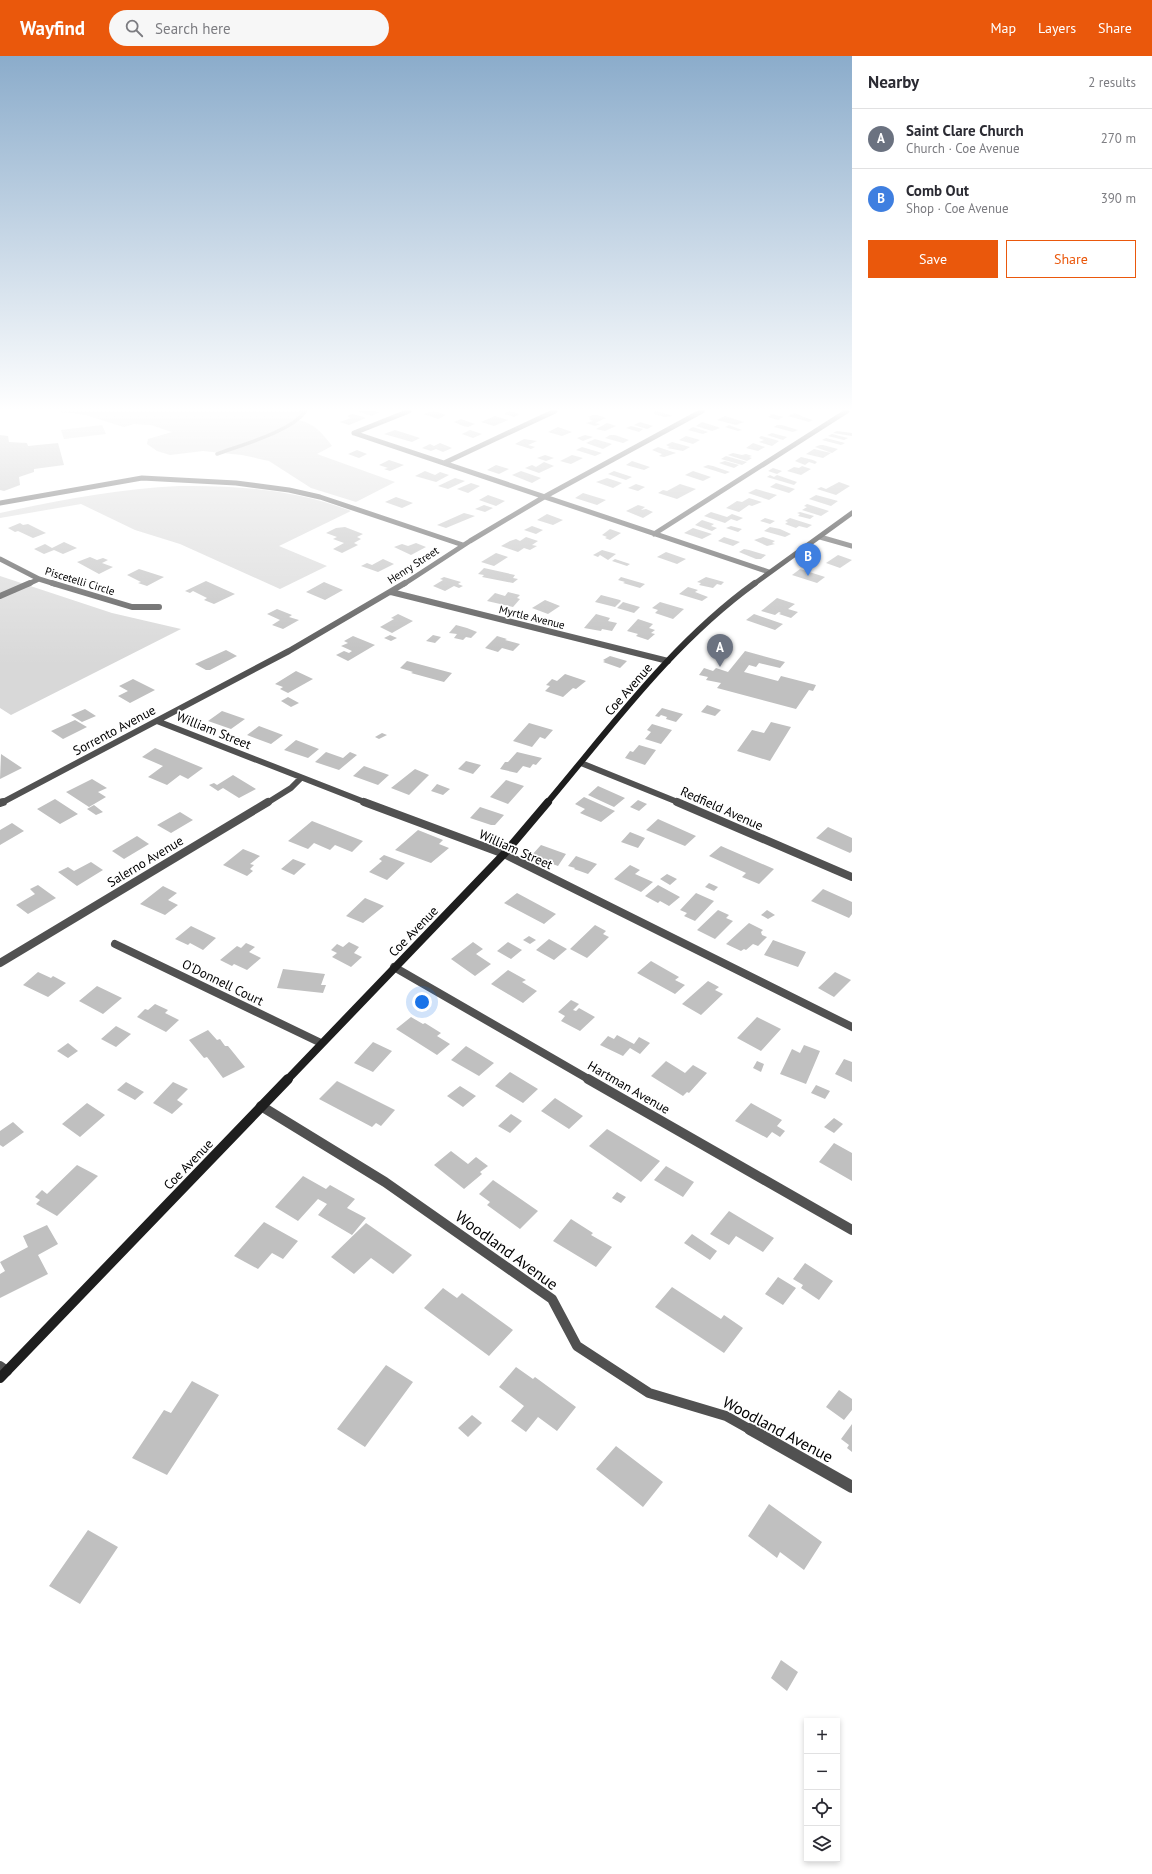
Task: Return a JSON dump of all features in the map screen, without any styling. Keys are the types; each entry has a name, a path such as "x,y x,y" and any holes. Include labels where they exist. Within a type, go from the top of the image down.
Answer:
{"street":[{"path":"0,502 36,496"},
{"path":"314,496 463,545"},
{"path":"541,496 769,572"},
{"path":"654,534 713,496"},
{"name":"Henry Street","path":"282,655 391,592 463,545 544,497"},
{"name":"Coe Avenue","path":"2,1371 504,854 668,661 727,603 852,513"},
{"path":"820,537 852,546"},
{"name":"Piscetelli Circle","path":"0,559 39,579 132,607 159,607"},
{"path":"0,596 39,579"},
{"name":"Myrtle Avenue","path":"391,592 668,661"},
{"name":"Sorrento Avenue","path":"0,803 282,655"},
{"name":"William Street","path":"157,721 301,778 504,854 852,1027"},
{"name":"Redfield Avenue","path":"581,763 669,798 852,877"},
{"name":"Salerno Avenue","path":"0,963 291,788 301,778"},
{"name":"O'Donnell Court","path":"115,944 321,1043"},
{"name":"Hartman Avenue","path":"394,967 852,1230"},
{"name":"Woodland Avenue","path":"260,1106 385,1182 552,1299 577,1346 649,1393 726,1416 852,1488"}],"shaded area":[{"path":"89,496 298,496 351,511 279,546 327,566 280,589 180,544 135,530 81,504 0,518 0,513"},
{"path":"336,496 368,496 356,502"},
{"path":"0,576 112,613 181,629 11,715 0,708"}],"building":[{"path":"486,496 490,496 505,501 496,506 479,500"},
{"path":"578,496 592,496 606,500 597,505 575,498"},
{"path":"667,496 683,496 677,499"},
{"path":"757,496 776,496 769,500"},
{"path":"815,496 819,496 838,501 831,506 809,499"},
{"path":"396,497 413,503 402,508 385,502"},
{"path":"749,498 762,502 752,506 749,505 739,512 726,508 737,501 742,502"},
{"path":"807,504 829,511 821,516 802,510 807,507 804,506"},
{"path":"484,505 493,508 485,512 475,509"},
{"path":"638,505 645,507 641,510 646,509 653,512 643,518 626,511"},
{"path":"711,512 727,517 732,514 743,518 737,521 731,519 725,523 704,516"},
{"path":"800,512 814,516 810,519 798,516 800,514 797,513"},
{"path":"464,513 475,516 446,528 437,525"},
{"path":"547,514 563,520 553,525 537,520"},
{"path":"765,518 775,521 770,524 760,521"},
{"path":"790,518 812,525 807,528 799,526 796,528 785,524 788,522 785,521"},
{"path":"702,520 714,524 711,526 717,528 712,531 695,525"},
{"path":"20,523 23,525 28,524 46,533 33,538 8,528"},
{"path":"532,526 543,530 536,534 524,530"},
{"path":"731,526 742,529 738,532 726,528"},
{"path":"345,527 363,534 357,537 361,539 354,543 358,545 342,553 333,549 344,543 333,539 337,537 326,533 336,528"},
{"path":"770,527 780,529 791,534 785,537 764,531"},
{"path":"693,528 712,534 702,539 684,533"},
{"path":"610,529 621,533 610,540 602,535"},
{"path":"526,537 538,541 532,545 537,546 530,550 524,548 518,552 501,546 516,539 520,541"},
{"path":"724,537 740,542 733,546 718,541"},
{"path":"763,537 775,541 772,543 775,544 767,546 754,540"},
{"path":"64,542 77,548 63,554 54,550 44,554 34,549 45,544 52,548"},
{"path":"416,543 426,547 411,555 394,547 402,544 408,546"},
{"path":"744,549 766,555 761,559 756,559 739,552"},
{"path":"602,550 616,554 608,560 600,555 598,557 593,555"},
{"path":"666,552 686,559 677,564 657,557"},
{"path":"496,553 508,557 494,566 481,562"},
{"path":"838,555 852,560 840,568 826,563"},
{"path":"90,557 97,560 103,558 108,560 102,563 113,567 99,574 77,562"},
{"path":"383,559 394,564 378,572 361,566 367,563 372,565"},
{"path":"615,559 630,564 627,566 612,561"},
{"path":"484,568 515,575 513,578 518,579 513,583 482,577 484,575 478,574"},
{"path":"139,569 164,577 147,586 138,583 141,582 127,575"},
{"path":"800,569 825,577 817,583 792,575"},
{"path":"444,577 461,582 458,584 463,586 459,588 454,586 445,591 433,586 443,580 440,579"},
{"path":"621,577 645,584 640,588 618,580"},
{"path":"706,577 724,582 721,585 717,584 713,588 699,585 701,583 697,582"},
{"path":"206,581 235,594 214,604 204,600 207,598 193,591 190,593 185,591"},
{"path":"324,582 343,590 325,600 306,592"},
{"path":"688,587 698,590 695,592 708,597 702,601 679,594"},
{"path":"508,592 520,595 517,598 520,599 513,607 487,601 495,593 505,596"},
{"path":"601,595 621,601 615,607 595,602"},
{"path":"777,598 795,604 788,609 798,612 791,618 779,614 781,613 779,612 775,615 761,611"},
{"path":"545,600 560,606 548,614 532,608"},
{"path":"623,602 640,607 634,613 617,608"},
{"path":"660,602 684,609 673,619 655,613 658,610 652,608"},
{"path":"277,609 292,615 289,617 299,620 283,629 272,625 280,620 267,614"},
{"path":"398,614 413,621 392,633 380,627 394,619 391,618"},
{"path":"596,614 610,618 608,621 617,623 612,631 584,628"},
{"path":"754,614 783,624 775,630 746,620"},
{"path":"638,619 653,624 649,628 655,630 651,633 655,634 648,640 636,636 638,634 627,631"},
{"path":"456,625 477,632 471,638 466,637 463,640 454,638 457,634 449,633"},
{"path":"390,635 397,638 391,641 384,638"},
{"path":"433,635 441,637 435,643 426,641"},
{"path":"353,636 375,645 348,661 336,655 344,651 349,653 352,651 341,646 348,643 344,641"},
{"path":"497,636 520,644 513,651 502,648 498,652 485,648"},
{"path":"226,650 237,656 210,670 206,670 195,664"},
{"path":"745,651 785,662 780,668 759,663 756,667 749,665 744,672 778,681 781,676 816,685 813,691 809,690 796,709 717,688 721,683 706,680 708,677 699,675 704,668 713,671 716,668 728,672"},
{"path":"610,656 627,661 620,668 603,662 605,661 603,660"},
{"path":"407,661 452,673 444,682 411,673 413,672 400,668"},
{"path":"296,671 313,679 288,693 280,689 283,687 275,684"},
{"path":"565,674 586,681 576,689 573,688 563,697 545,691 550,686 546,685 552,679 557,681"},
{"path":"133,679 155,690 130,703 118,696 128,691 119,686"},
{"path":"288,697 299,703 291,707 281,701"},
{"path":"707,705 721,710 715,716 701,712"},
{"path":"662,708 683,714 676,722 666,719 667,717 661,715 659,717 655,716"},
{"path":"85,709 96,716 82,722 71,715"},
{"path":"222,711 245,719 231,729 208,721"},
{"path":"75,720 87,727 63,739 51,731"},
{"path":"771,722 791,727 770,761 737,751 752,730 764,733"},
{"path":"529,723 553,730 545,739 540,737 532,747 513,741"},
{"path":"652,724 672,730 661,744 645,739 651,732 647,730"},
{"path":"259,726 283,735 271,744 247,735"},
{"path":"382,733 387,735 379,739 375,737"},
{"path":"296,740 319,749 308,758 284,750"},
{"path":"639,745 656,750 645,765 625,758 630,751 633,752"},
{"path":"155,748 203,768 188,779 180,775 167,785 148,777 163,766 142,757"},
{"path":"326,752 343,758 350,752 357,755 339,770 315,762"},
{"path":"517,752 542,758 536,765 533,764 530,768 523,766 517,773 500,769 505,762 508,762"},
{"path":"1,754 22,768 0,779"},
{"path":"466,761 481,765 473,774 458,769"},
{"path":"364,766 389,775 378,785 353,776"},
{"path":"415,769 429,775 409,795 391,788"},
{"path":"233,775 256,789 239,798 223,788 218,791 209,785 214,783 217,785"},
{"path":"92,779 107,788 98,792 106,797 89,807 66,792"},
{"path":"506,780 524,786 508,804 490,797"},
{"path":"437,784 450,789 443,795 431,791"},
{"path":"598,786 625,798 614,807 588,795"},
{"path":"584,797 615,811 601,822 580,813 585,809 575,804"},
{"path":"55,799 78,814 60,824 37,809"},
{"path":"638,800 647,804 639,811 630,807"},
{"path":"94,805 103,812 96,815 87,809"},
{"path":"480,807 504,815 495,825 470,818"},
{"path":"180,812 193,820 171,833 157,825"},
{"path":"658,819 696,836 685,846 646,830"},
{"path":"312,821 363,841 352,852 335,845 330,850 314,843 308,849 288,841"},
{"path":"12,823 24,831 0,845 0,830"},
{"path":"828,827 852,838 852,851 850,853 816,838"},
{"path":"418,830 443,840 439,844 449,848 431,863 395,850"},
{"path":"630,832 645,838 638,848 621,842"},
{"path":"137,836 149,844 124,859 112,851"},
{"path":"541,845 566,854 558,866 531,856"},
{"path":"721,846 774,869 759,884 742,877 746,873 709,856"},
{"path":"243,849 260,856 250,864 254,865 250,869 253,871 247,876 223,865"},
{"path":"384,855 405,863 387,880 369,872 382,861 379,859"},
{"path":"576,856 597,864 588,874 574,869 575,868 568,866"},
{"path":"293,859 306,864 294,875 281,869"},
{"path":"91,862 103,870 77,886 58,872 68,867 74,871"},
{"path":"630,865 640,870 635,874 653,882 641,892 614,879"},
{"path":"667,874 677,879 670,885 660,879"},
{"path":"709,883 718,887 714,891 705,887"},
{"path":"38,885 56,898 28,914 16,905 35,894 30,889"},
{"path":"658,885 680,897 669,906 660,901 658,903 645,896"},
{"path":"163,886 177,893 168,900 178,905 165,915 140,904"},
{"path":"823,889 852,902 852,914 849,918 811,901"},
{"path":"517,893 556,914 544,924 504,903"},
{"path":"696,893 714,901 695,921 684,916 687,913 680,910"},
{"path":"365,898 384,906 363,923 346,916"},
{"path":"718,910 729,915 726,918 733,921 715,939 697,930"},
{"path":"767,910 775,915 768,919 761,915"},
{"path":"749,923 763,930 761,932 762,935 767,937 758,946 753,944 746,950 744,949 741,951 726,944"},
{"path":"595,925 606,931 603,934 609,937 587,958 570,949"},
{"path":"191,926 216,938 203,950 190,943 188,945 175,939"},
{"path":"529,936 536,940 530,944 523,940"},
{"path":"549,939 567,949 554,960 536,950"},
{"path":"773,940 806,952 798,967 764,955"},
{"path":"349,942 359,947 354,953 362,957 351,967 332,957 337,953 331,950 337,944 343,947"},
{"path":"473,942 483,949 476,954 491,964 475,976 451,959"},
{"path":"508,942 522,950 511,959 497,951"},
{"path":"246,943 255,947 249,952 261,958 247,970 234,964 232,966 220,960 237,946 241,948"},
{"path":"651,961 679,977 675,980 685,985 675,994 637,973"},
{"path":"283,969 325,974 321,985 326,985 323,993 277,988"},
{"path":"508,970 526,980 522,982 537,991 523,1003 491,984"},
{"path":"38,972 51,978 53,976 66,983 48,997 23,985"},
{"path":"835,972 851,980 834,997 818,988"},
{"path":"708,981 719,987 715,990 723,994 701,1015 682,1004"},
{"path":"97,986 122,998 103,1014 79,1001"},
{"path":"571,1000 579,1004 573,1010 576,1011 579,1008 595,1017 580,1031 561,1021 565,1016 558,1012"},
{"path":"155,1004 168,1010 165,1013 179,1020 166,1032 137,1017 145,1009 148,1010"},
{"path":"411,1017 423,1024 425,1023 441,1033 437,1036 450,1044 437,1055 396,1029"},
{"path":"757,1017 781,1029 761,1051 737,1038"},
{"path":"116,1026 131,1034 116,1047 101,1039"},
{"path":"208,1030 217,1040 220,1039 225,1046 228,1046 245,1067 223,1078 207,1057 204,1058 189,1040"},
{"path":"617,1035 634,1044 639,1037 650,1043 640,1054 630,1048 623,1056 600,1045 608,1036 614,1039"},
{"path":"373,1042 392,1051 373,1072 354,1063"},
{"path":"68,1043 78,1051 68,1058 57,1051"},
{"path":"804,1045 820,1051 806,1084 780,1074 792,1049 800,1053"},
{"path":"466,1046 494,1063 479,1076 451,1060"},
{"path":"844,1059 852,1062 852,1082 835,1074"},
{"path":"666,1061 685,1073 693,1065 707,1073 689,1093 687,1092 683,1096 651,1076"},
{"path":"757,1061 764,1064 761,1072 753,1068"},
{"path":"510,1072 538,1089 523,1103 495,1086"},
{"path":"337,1081 395,1110 381,1126 376,1123 372,1127 319,1099"},
{"path":"126,1082 144,1092 135,1100 117,1090"},
{"path":"173,1082 188,1089 177,1100 183,1104 172,1114 153,1103"},
{"path":"816,1085 830,1091 825,1099 811,1093"},
{"path":"460,1086 476,1096 463,1107 447,1096"},
{"path":"555,1098 583,1116 569,1129 541,1111"},
{"path":"87,1103 105,1115 80,1137 62,1124"},
{"path":"751,1103 782,1120 777,1126 785,1131 780,1137 772,1132 767,1138 735,1121"},
{"path":"511,1114 522,1121 510,1133 498,1126"},
{"path":"834,1118 843,1124 834,1133 824,1127"},
{"path":"13,1122 24,1132 3,1147 0,1145 0,1131"},
{"path":"607,1129 660,1161 641,1182 589,1146"},
{"path":"834,1143 852,1153 852,1181 819,1162"},
{"path":"451,1151 468,1164 476,1157 488,1166 480,1172 482,1174 464,1189 434,1165"},
{"path":"77,1165 98,1176 57,1216 36,1204 40,1200 35,1197 42,1190 47,1194"},
{"path":"666,1166 694,1182 683,1197 654,1180"},
{"path":"303,1176 326,1189 330,1185 355,1199 347,1208 366,1218 352,1235 318,1215 327,1204 318,1199 298,1221 275,1207"},
{"path":"493,1180 538,1211 520,1229 487,1205 490,1202 479,1194"},
{"path":"617,1192 626,1197 621,1203 612,1198"},
{"path":"729,1211 774,1238 763,1252 736,1236 729,1245 710,1234"},
{"path":"571,1219 593,1233 591,1235 612,1247 596,1267 553,1241"},
{"path":"264,1222 298,1241 283,1259 272,1253 258,1269 234,1256"},
{"path":"366,1223 412,1255 393,1274 371,1258 354,1274 331,1257"},
{"path":"47,1225 58,1244 38,1255 48,1274 0,1298 0,1274 5,1271 0,1262 28,1247 23,1236"},
{"path":"692,1234 717,1251 710,1260 684,1243"},
{"path":"805,1263 833,1281 819,1300 801,1288 803,1285 793,1279"},
{"path":"778,1277 796,1288 783,1305 765,1294"},
{"path":"672,1287 721,1319 724,1315 743,1328 724,1353 655,1307"},
{"path":"443,1288 457,1298 462,1293 513,1330 489,1356 424,1308"},
{"path":"386,1365 413,1382 365,1447 337,1429"},
{"path":"516,1367 533,1379 535,1377 576,1407 557,1431 538,1417 526,1432 511,1421 524,1406 499,1387"},
{"path":"192,1381 219,1395 167,1475 132,1458 164,1410 171,1413"},
{"path":"839,1390 852,1399 852,1410 844,1420 826,1407"},
{"path":"472,1415 482,1423 468,1437 458,1428"},
{"path":"852,1424 852,1452 847,1448 849,1445 841,1439"},
{"path":"616,1446 663,1482 643,1507 596,1469"},
{"path":"769,1504 822,1542 804,1570 780,1552 777,1558 748,1536"},
{"path":"88,1530 118,1547 80,1604 49,1586"},
{"path":"781,1660 798,1672 787,1691 771,1678"}],"place":[{"name":"Comb Out","path":"808,576"},
{"name":"Saint Clare Church","path":"720,667"}]}
